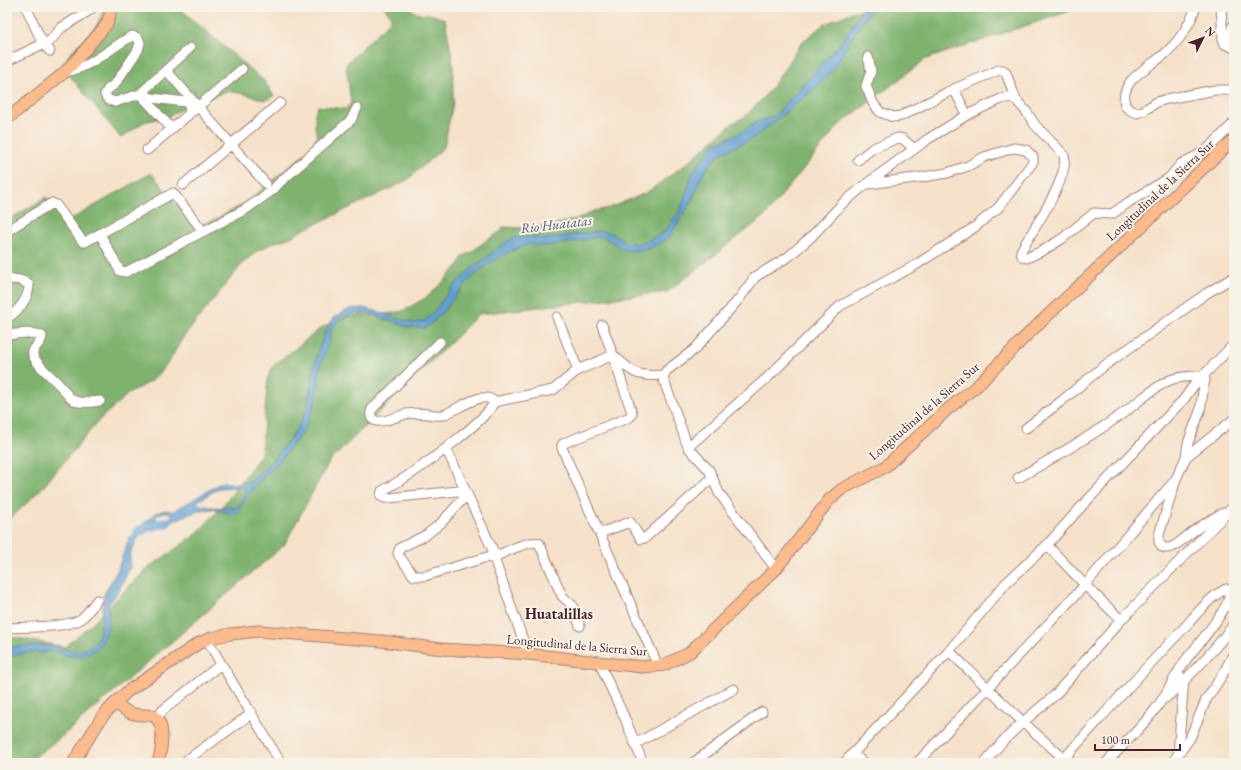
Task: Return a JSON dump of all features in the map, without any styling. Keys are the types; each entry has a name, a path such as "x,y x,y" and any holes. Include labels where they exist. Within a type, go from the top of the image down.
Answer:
{"main road":[{"path":"7,119 65,72 107,24 110,14 110,7"},
{"name":"Longitudinal de la Sierra Sur","path":"73,763 102,717 128,691 199,643 230,634 259,631 381,641 442,649 528,654 642,667 664,665 688,653 776,569 829,500 842,489 885,467 948,409 978,385 1026,336 1234,139"},
{"path":"115,703 134,714 157,718 162,730 161,751 158,763"}],"street":[{"path":"26,7 43,44 50,52"},
{"path":"1196,7 1188,27 1177,41 1168,51 1133,78 1126,86 1124,93 1125,106 1137,113 1157,102 1168,99 1215,90 1234,90"},
{"path":"1221,7 1222,39 1225,44 1232,47 1232,27 1234,25"},
{"path":"7,61 53,38 65,26 90,10"},
{"path":"65,72 75,70 129,38 135,36 139,39 140,43 138,50 115,84 108,89 105,94 109,100 115,102 140,94 190,48"},
{"path":"868,57 871,71 866,86 873,103 880,112 887,115 901,116 954,89 999,70 1003,70 1006,73 1016,100 1038,128 1064,155 1065,159 1064,173 1058,186 1021,251 1022,256 1026,258 1044,250 1063,238 1094,213 1112,214 1169,178 1181,164 1204,152 1234,123"},
{"path":"147,150 242,69"},
{"path":"166,70 266,184"},
{"path":"954,89 967,115"},
{"path":"140,94 152,98 186,102 189,105 189,114"},
{"path":"140,94 172,129"},
{"path":"614,355 631,371 642,376 663,375 666,371 695,349 739,299 755,277 788,257 811,237 842,204 865,185 928,139 967,115 1001,99 1010,98 1016,100"},
{"path":"183,185 280,103"},
{"path":"100,234 120,271 126,272 203,230 246,209 273,190 279,183 351,120 357,108"},
{"path":"858,160 873,148 898,138 903,139 914,149"},
{"path":"688,447 767,378 840,306 914,266 975,227 998,208 1033,162 1033,157 1026,150 1014,148 984,157 968,166 947,173 865,185"},
{"path":"7,231 52,203 56,205 83,242 173,193 203,230"},
{"path":"1026,428 1104,366 1207,293 1234,277"},
{"path":"7,279 18,279 29,285 29,291 26,298 19,308 7,318"},
{"path":"557,317 578,370"},
{"path":"602,325 614,355 632,413 630,417 562,445 658,666"},
{"path":"7,335 39,334 42,336 42,340 33,351 33,355 44,369 62,387 71,399 75,401 100,401"},
{"path":"440,342 372,409 370,413 371,418 376,421 380,421 407,414 420,413 443,415 461,405 476,400 489,398 494,402"},
{"path":"844,763 949,650 1006,583 1047,545 1184,399 1194,385 1234,344"},
{"path":"580,626 573,606 562,596 539,543 536,542 527,544 494,558 487,557 425,576 414,576 399,556 398,553 400,548 426,535 441,523 463,499 463,492 458,491 389,498 384,498 381,496 381,493 409,476 446,448 486,414 494,402 552,390 578,370 614,355"},
{"path":"663,375 688,447 709,470 719,493 776,569"},
{"path":"1203,376 1205,379 1200,411 1188,443 1186,457 1176,479 1158,535 1159,542 1162,547 1170,548 1215,517 1233,508"},
{"path":"1018,478 1082,440 1122,414 1152,391 1169,381 1181,377 1203,376"},
{"path":"1186,457 1234,419"},
{"path":"446,448 494,558 494,562 528,654"},
{"path":"600,533 630,522 641,539 645,538 712,478"},
{"path":"917,763 1085,584 1176,479"},
{"path":"984,763 1003,741 1054,696 1121,620 1233,508"},
{"path":"1047,545 1121,620"},
{"path":"949,650 1065,762 1169,643 1221,591 1229,591 1229,599 1221,614 1185,662 1159,705"},
{"path":"7,628 42,627 76,622 86,614 97,600"},
{"path":"1106,763 1159,705 1217,646 1234,624"},
{"path":"207,640 252,713 280,763"},
{"path":"1172,763 1190,738 1206,700 1223,674 1234,653"},
{"path":"599,662 643,763"},
{"path":"1178,755 1185,662"},
{"path":"157,718 163,710 221,664"},
{"path":"636,744 734,689"},
{"path":"693,763 762,712"},
{"path":"186,762 252,713"},
{"path":"853,753 862,763"}],"green space":[{"path":"103,7 178,7 264,81 274,96 265,100 245,94 227,91 213,97 197,100 169,116 144,122 121,138 69,75 67,57 97,25 104,8"},
{"path":"384,7 408,7 416,13 424,15 426,13 445,19 453,64 453,103 444,147 406,181 291,237 273,243 257,251 242,264 182,339 170,360 154,379 128,394 100,419 43,487 7,522 7,221 46,197 65,223 151,173 196,227 216,219 244,204 306,153 312,146 317,136 315,127 315,113 318,106 346,109 351,103 346,64 389,22 391,16"},
{"path":"903,7 1082,7 926,59 839,125 765,216 667,292 479,314 329,462 284,545 60,738 26,763 7,763 7,637 65,647 89,626 147,569 194,536 222,507 261,455 268,377 273,366 320,329 337,319 360,315 383,315 403,311 427,297 460,263 463,256 470,253 502,231 503,227 523,228 546,226 565,222 580,218 591,212 609,208 646,193 686,164 733,123 746,116 771,89 802,42 823,25 855,11"}],"water":[{"path":"863,7 873,7 857,29 831,73 806,96 755,137 720,154 709,165 699,182 692,200 668,239 648,249 632,251 625,250 603,236 554,245 536,246 529,244 496,259 480,270 473,276 437,318 425,328 408,327 368,313 354,314 342,318 333,326 330,333 330,340 320,366 316,401 304,430 278,463 253,487 237,513 234,514 210,509 182,517 161,528 157,528 153,523 145,529 137,538 130,554 130,568 118,592 108,605 109,615 106,634 96,649 79,656 68,656 57,651 7,655 7,647 51,645 74,652 86,649 96,641 99,635 105,592 117,571 129,539 145,522 156,513 164,510 174,511 222,482 237,484 250,482 272,461 300,424 307,407 319,348 326,330 334,318 349,309 363,308 414,323 424,321 432,314 452,288 468,272 506,242 514,238 531,237 545,239 601,231 610,233 626,242 637,244 649,240 664,232 680,211 693,172 710,149 715,144 740,133 759,121 775,116 844,39","holes":["244,487 245,489 242,500 235,508 209,507 195,503 219,488","164,512 171,513 172,515 165,521 161,522 156,520 156,516"]}],"waterway":[{"name":"Rio Huatatas","path":"137,534 147,527 167,522"}],"district":[{"name":"Huatalillas","path":"559,613"}]}
